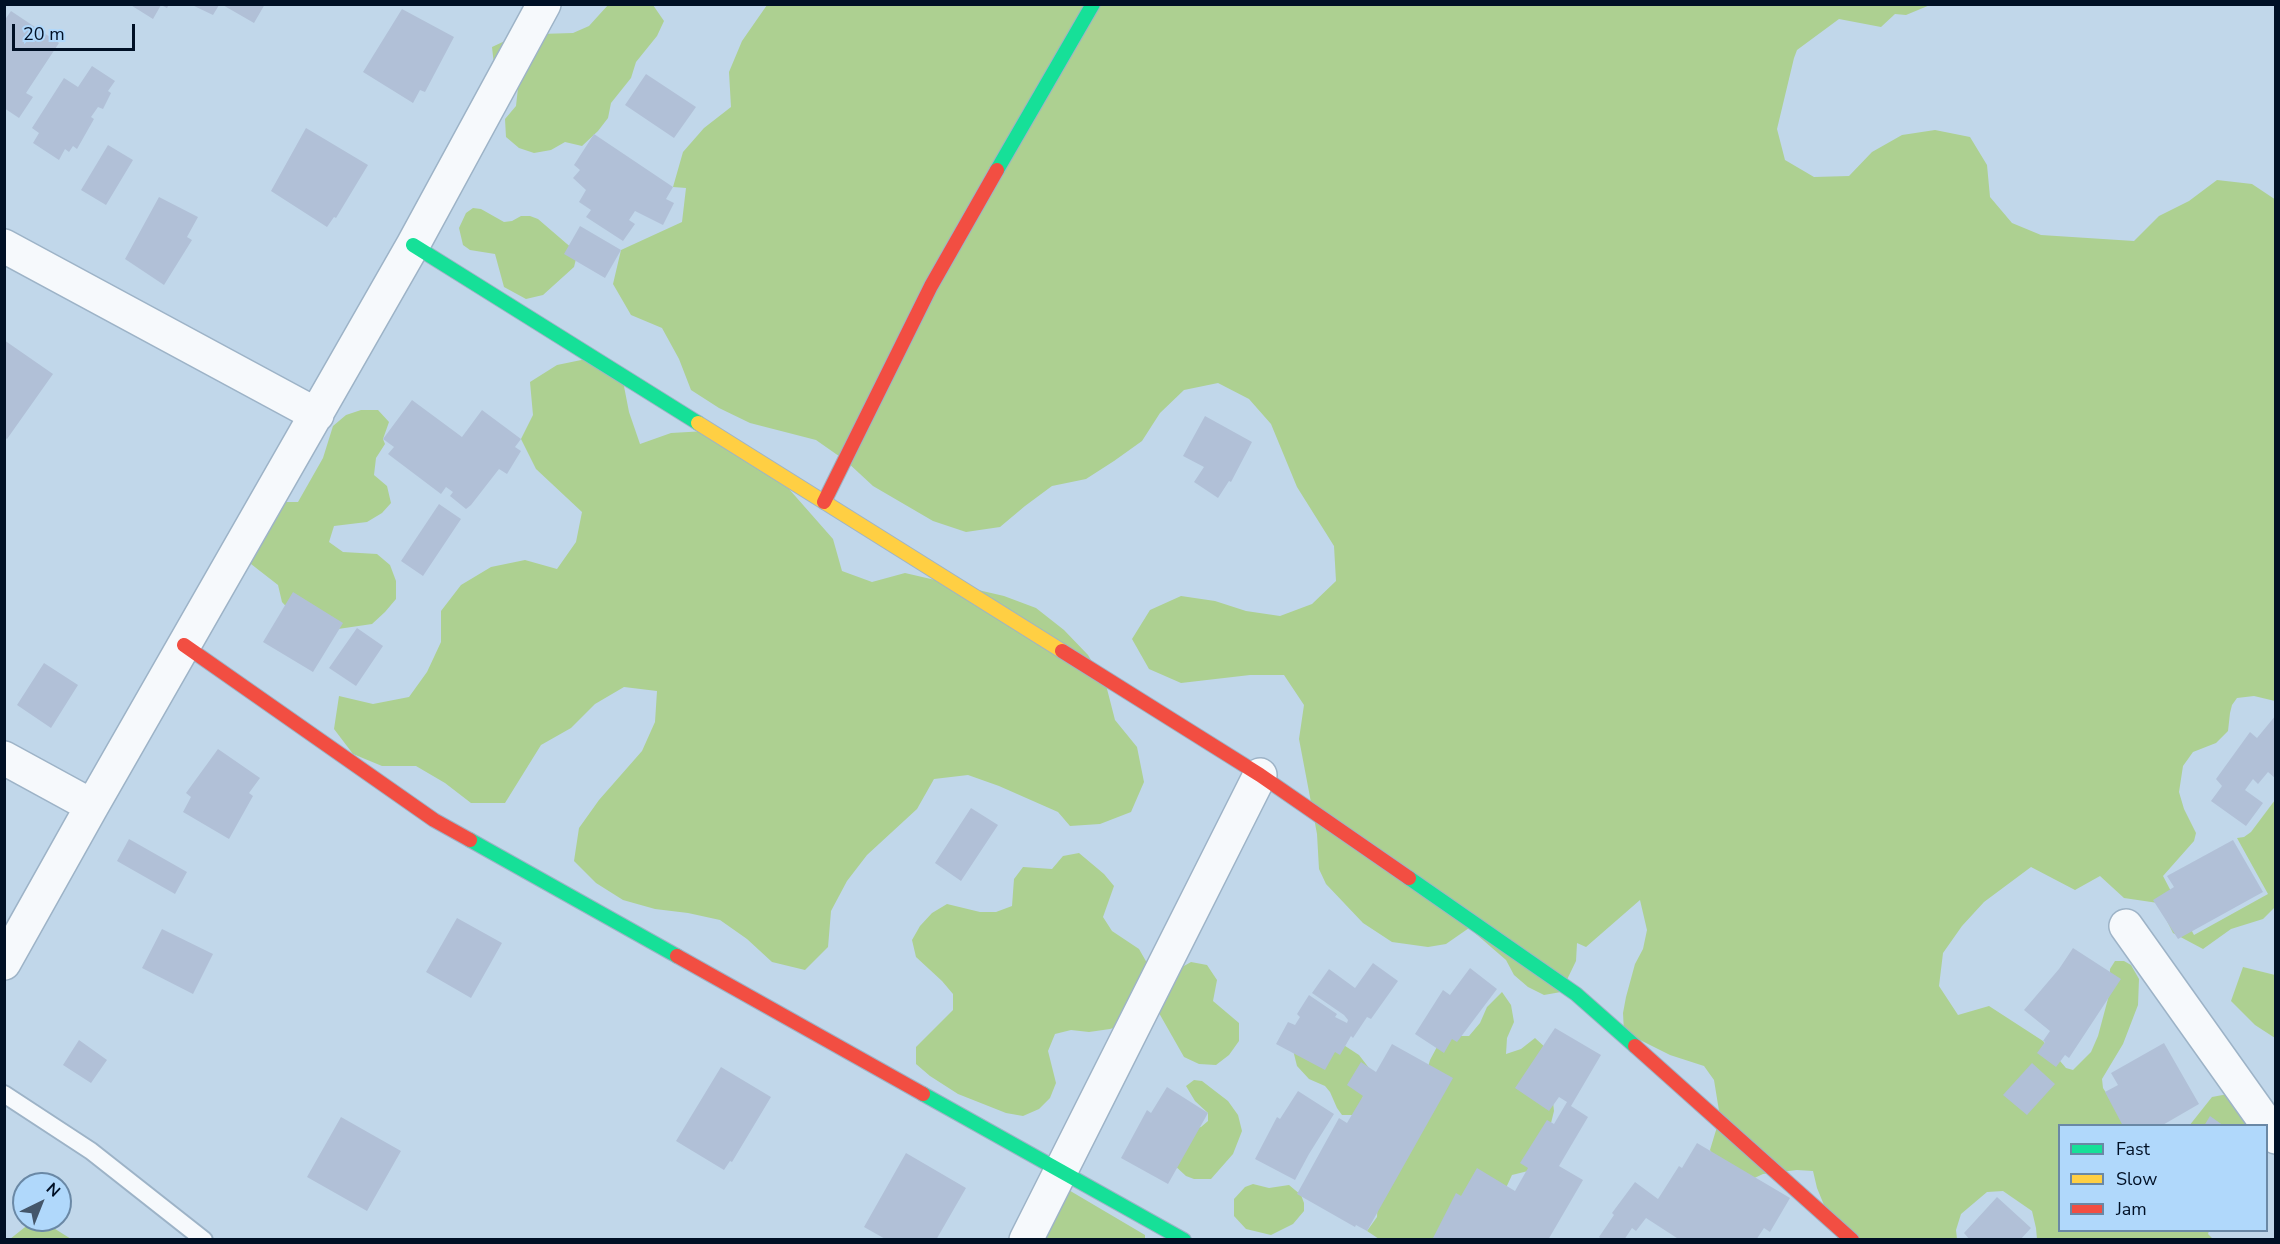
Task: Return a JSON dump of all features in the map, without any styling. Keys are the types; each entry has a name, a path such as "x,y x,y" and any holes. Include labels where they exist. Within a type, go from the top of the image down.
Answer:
{"street":[{"path":"824,502 931,285 1093,4"},
{"path":"4,963 413,244 533,8"},
{"path":"413,244 1260,775 1576,994 1852,1239"},
{"path":"4,246 317,415"},
{"path":"184,645 434,820 1184,1239"},
{"path":"4,758 92,806"},
{"path":"1026,1239 1260,775"},
{"path":"2126,926 2267,1124"}],"lane":[{"path":"4,1094 91,1150 204,1239"}],"green space":[{"path":"608,5 653,5 664,21 657,36 636,62 631,78 611,103 608,118 582,146 565,142 551,150 534,153 519,148 506,137 505,119 516,106 518,88 494,65 492,47 507,40 540,34 573,33 589,26"},
{"path":"767,5 1930,5 1906,15 1895,14 1881,27 1839,19 1797,50 1777,129 1785,160 1814,177 1849,176 1872,152 1902,135 1935,130 1970,137 1987,165 1990,197 2012,223 2041,235 2134,241 2159,216 2189,201 2217,180 2252,184 2276,200 2275,701 2254,696 2237,698 2232,705 2228,731 2216,743 2193,752 2183,766 2179,792 2184,809 2196,833 2194,841 2163,876 2194,935 2268,894 2237,838 2244,837 2251,832 2275,800 2275,907 2263,919 2231,929 2203,949 2173,933 2158,903 2124,898 2100,876 2075,890 2031,867 1984,902 1962,926 1943,953 1939,986 1958,1015 1989,1006 2043,1041 2066,1068 2073,1070 2091,1052 2098,1036 2109,995 2110,969 2115,961 2124,961 2131,965 2139,979 2138,1005 2123,1044 2102,1079 2103,1088 2126,1124 2058,1124 2058,1232 2209,1232 2213,1239 2037,1239 2032,1211 2003,1191 1987,1192 1961,1214 1956,1230 1957,1239 1838,1239 1817,1188 1813,1171 1797,1170 1763,1174 1748,1181 1719,1165 1710,1150 1720,1117 1714,1080 1704,1066 1670,1055 1624,1032 1623,1013 1626,997 1635,964 1643,949 1647,930 1640,900 1586,947 1577,943 1576,961 1561,992 1544,995 1528,987 1514,975 1506,960 1469,928 1446,944 1428,947 1392,942 1363,923 1326,884 1319,869 1317,834 1299,739 1304,705 1284,675 1250,675 1181,683 1149,669 1132,639 1150,610 1181,596 1215,601 1246,611 1280,616 1312,604 1336,581 1334,546 1297,487 1271,424 1249,399 1218,383 1184,390 1160,413 1142,441 1114,461 1086,479 1052,486 1000,527 966,532 933,521 873,486 846,461 816,440 750,423 719,408 691,390 679,359 662,328 631,315 613,284 621,250 682,222 686,188 673,187 683,152 704,128 731,107 729,72 742,41"},
{"path":"473,208 481,209 504,222 521,216 538,219 574,250 576,259 574,267 543,295 526,299 504,287 495,254 470,250 463,245 459,228 466,213"},
{"path":"591,358 622,376 629,412 640,444 671,433 706,431 789,489 833,539 842,571 872,582 905,573 1004,596 1036,608 1064,630 1088,655 1106,685 1115,720 1137,747 1144,782 1131,812 1100,824 1070,826 1058,812 968,775 934,779 917,809 867,855 847,881 831,911 828,947 805,970 772,962 747,939 720,920 655,909 623,900 596,883 574,861 579,828 599,800 642,751 655,722 657,691 624,687 595,704 571,728 541,745 505,803 471,803 445,783 416,766 382,766 353,754 334,729 339,696 373,704 409,697 427,672 441,642 441,611 461,585 491,567 525,560 557,569 576,542 582,512 536,469 521,439 533,415 530,382 557,365"},
{"path":"361,410 378,410 389,422 383,439 385,444 376,458 374,475 387,486 391,503 382,513 367,522 334,526 329,542 343,552 377,554 390,565 396,581 396,599 372,624 338,629 292,613 282,602 278,585 251,564 245,550 281,502 298,502 323,458 333,426 346,415"},
{"path":"1079,853 1104,874 1114,886 1103,917 1112,931 1139,949 1147,963 1145,980 1126,1024 1089,1032 1071,1030 1055,1034 1048,1051 1056,1083 1050,1098 1039,1109 1023,1116 1006,1113 958,1094 916,1064 916,1047 953,1010 953,994 916,957 912,940 920,926 932,913 947,904 980,912 996,912 1012,906 1014,879 1023,867 1052,869 1063,856"},
{"path":"1191,962 1207,965 1217,980 1213,1001 1239,1023 1239,1041 1229,1055 1216,1065 1199,1064 1184,1057 1159,1013 1157,998 1175,971"},
{"path":"2243,967 2275,975 2275,1038 2255,1025 2231,1001"},
{"path":"1502,992 1511,1005 1514,1022 1507,1038 1506,1054 1521,1049 1535,1038 1547,1049 1554,1111 1550,1127 1528,1171 1512,1175 1505,1190 1445,1239 1379,1239 1367,1231 1377,1217 1378,1200 1430,1060 1438,1045 1452,1036 1469,1036 1480,1023 1487,1007"},
{"path":"1339,1042 1359,1055 1369,1068 1359,1115 1342,1115 1325,1086 1309,1079 1297,1066 1293,1050"},
{"path":"1194,1080 1202,1081 1228,1101 1238,1115 1242,1131 1233,1154 1211,1179 1194,1179 1186,1176 1173,1164 1186,1131 1201,1127 1208,1121 1208,1113 1195,1101 1186,1086"},
{"path":"2228,1094 2260,1124 2191,1124 2212,1097"},
{"path":"1253,1184 1269,1188 1289,1185 1301,1195 1304,1211 1293,1224 1271,1235 1246,1229 1234,1216 1234,1199 1245,1187"},
{"path":"1067,1189 1145,1235 1145,1240 1040,1240"},
{"path":"19,1232 60,1232 71,1239 10,1239"}],"building":[{"path":"129,4 169,4 167,8 161,5 153,19"},
{"path":"221,4 265,4 254,23"},
{"path":"192,5 219,5 213,15"},
{"path":"402,9 454,37 425,92 420,90 413,103 363,72"},
{"path":"11,11 59,43 26,93 33,97 19,118 4,108 4,21"},
{"path":"92,66 115,81 108,91 111,93 103,109 98,107 91,117 94,119 77,149 73,146 69,152 65,149 59,160 33,143 39,133 32,128 64,78 78,87"},
{"path":"646,74 696,107 674,138 625,105"},
{"path":"306,128 368,165 336,218 334,217 327,227 271,191"},
{"path":"594,134 673,187 666,199 674,203 663,225 635,211 629,220 635,224 623,241 586,217 591,210 579,202 586,190 573,178 580,170 574,165"},
{"path":"108,145 133,160 106,205 81,190"},
{"path":"159,197 198,217 187,237 192,240 164,285 125,259"},
{"path":"580,226 621,250 605,278 564,254"},
{"path":"4,340 53,374 7,439 4,437"},
{"path":"412,400 462,437 482,410 521,439 515,447 521,451 507,474 499,469 466,509 450,496 453,492 446,487 441,494 388,454 394,447 383,439"},
{"path":"1205,416 1252,442 1231,482 1229,481 1218,498 1194,482 1204,467 1183,456"},
{"path":"439,504 461,519 423,576 401,561"},
{"path":"293,592 343,623 313,672 263,642"},
{"path":"357,628 383,646 356,686 329,668"},
{"path":"44,663 78,685 51,728 17,705"},
{"path":"2276,715 2276,779 2268,772 2258,784 2253,779 2245,790 2263,803 2246,826 2211,801 2222,786 2216,779 2250,732 2257,738"},
{"path":"218,749 260,778 249,793 253,796 229,839 183,812 191,797 186,793"},
{"path":"971,808 998,825 961,881 935,863"},
{"path":"129,839 187,872 175,894 117,861"},
{"path":"2233,840 2263,892 2178,939 2153,900 2174,887 2167,876"},
{"path":"457,918 502,943 471,998 426,972"},
{"path":"162,929 213,954 193,994 142,968"},
{"path":"2073,948 2121,979 2069,1058 2065,1055 2056,1067 2037,1053 2050,1031 2024,1010 2059,969"},
{"path":"1373,963 1398,981 1371,1019 1367,1017 1353,1038 1351,1036 1340,1055 1335,1052 1325,1070 1276,1044 1288,1022 1295,1025 1300,1017 1297,1014 1309,995 1337,1014 1335,1017 1347,1023 1348,1020 1344,1015 1312,993 1329,969 1355,988"},
{"path":"1470,968 1497,989 1457,1042 1452,1039 1444,1053 1415,1034 1443,990 1450,995"},
{"path":"1555,1028 1601,1055 1571,1106 1588,1117 1559,1166 1583,1180 1548,1240 1432,1240 1456,1193 1461,1196 1477,1168 1515,1191 1528,1168 1520,1163 1547,1120 1554,1124 1567,1102 1559,1097 1549,1111 1515,1088"},
{"path":"79,1040 107,1060 91,1083 63,1065"},
{"path":"2164,1043 2199,1104 2164,1124 2122,1124 2105,1092 2118,1085 2111,1073"},
{"path":"1392,1044 1453,1078 1367,1231 1356,1225 1355,1227 1297,1194 1339,1118 1347,1123 1363,1096 1347,1085 1361,1062 1376,1072"},
{"path":"2032,1063 2055,1084 2027,1115 2003,1095"},
{"path":"721,1067 771,1097 732,1162 730,1161 724,1170 676,1141"},
{"path":"1167,1087 1208,1113 1168,1184 1121,1158 1147,1110 1151,1113"},
{"path":"1298,1091 1334,1114 1295,1180 1255,1159 1277,1117 1280,1119"},
{"path":"2210,1116 2221,1124 2205,1124"},
{"path":"341,1117 401,1151 367,1211 307,1177"},
{"path":"1697,1143 1790,1198 1770,1232 1764,1228 1756,1240 1680,1240 1646,1218 1636,1231 1632,1228 1624,1240 1603,1240 1599,1237 1614,1215 1612,1213 1635,1182 1658,1199 1679,1166 1682,1168"},
{"path":"906,1153 966,1188 936,1240 887,1240 864,1227"},
{"path":"1997,1197 2031,1228 2020,1240 1970,1240 1964,1233"}],"traffic: fast":[{"path":"997,170 1093,4"},
{"path":"413,245 698,423"},
{"path":"470,840 677,956"},
{"path":"1409,878 1576,994 1635,1046"},
{"path":"923,1094 1184,1240"}],"traffic: slow":[{"path":"698,423 1062,651"}],"traffic: jam":[{"path":"824,502 931,286 997,170"},
{"path":"184,645 434,820 470,840"},
{"path":"1062,651 1260,775 1409,878"},
{"path":"677,956 923,1094"},
{"path":"1635,1046 1852,1240"}]}
